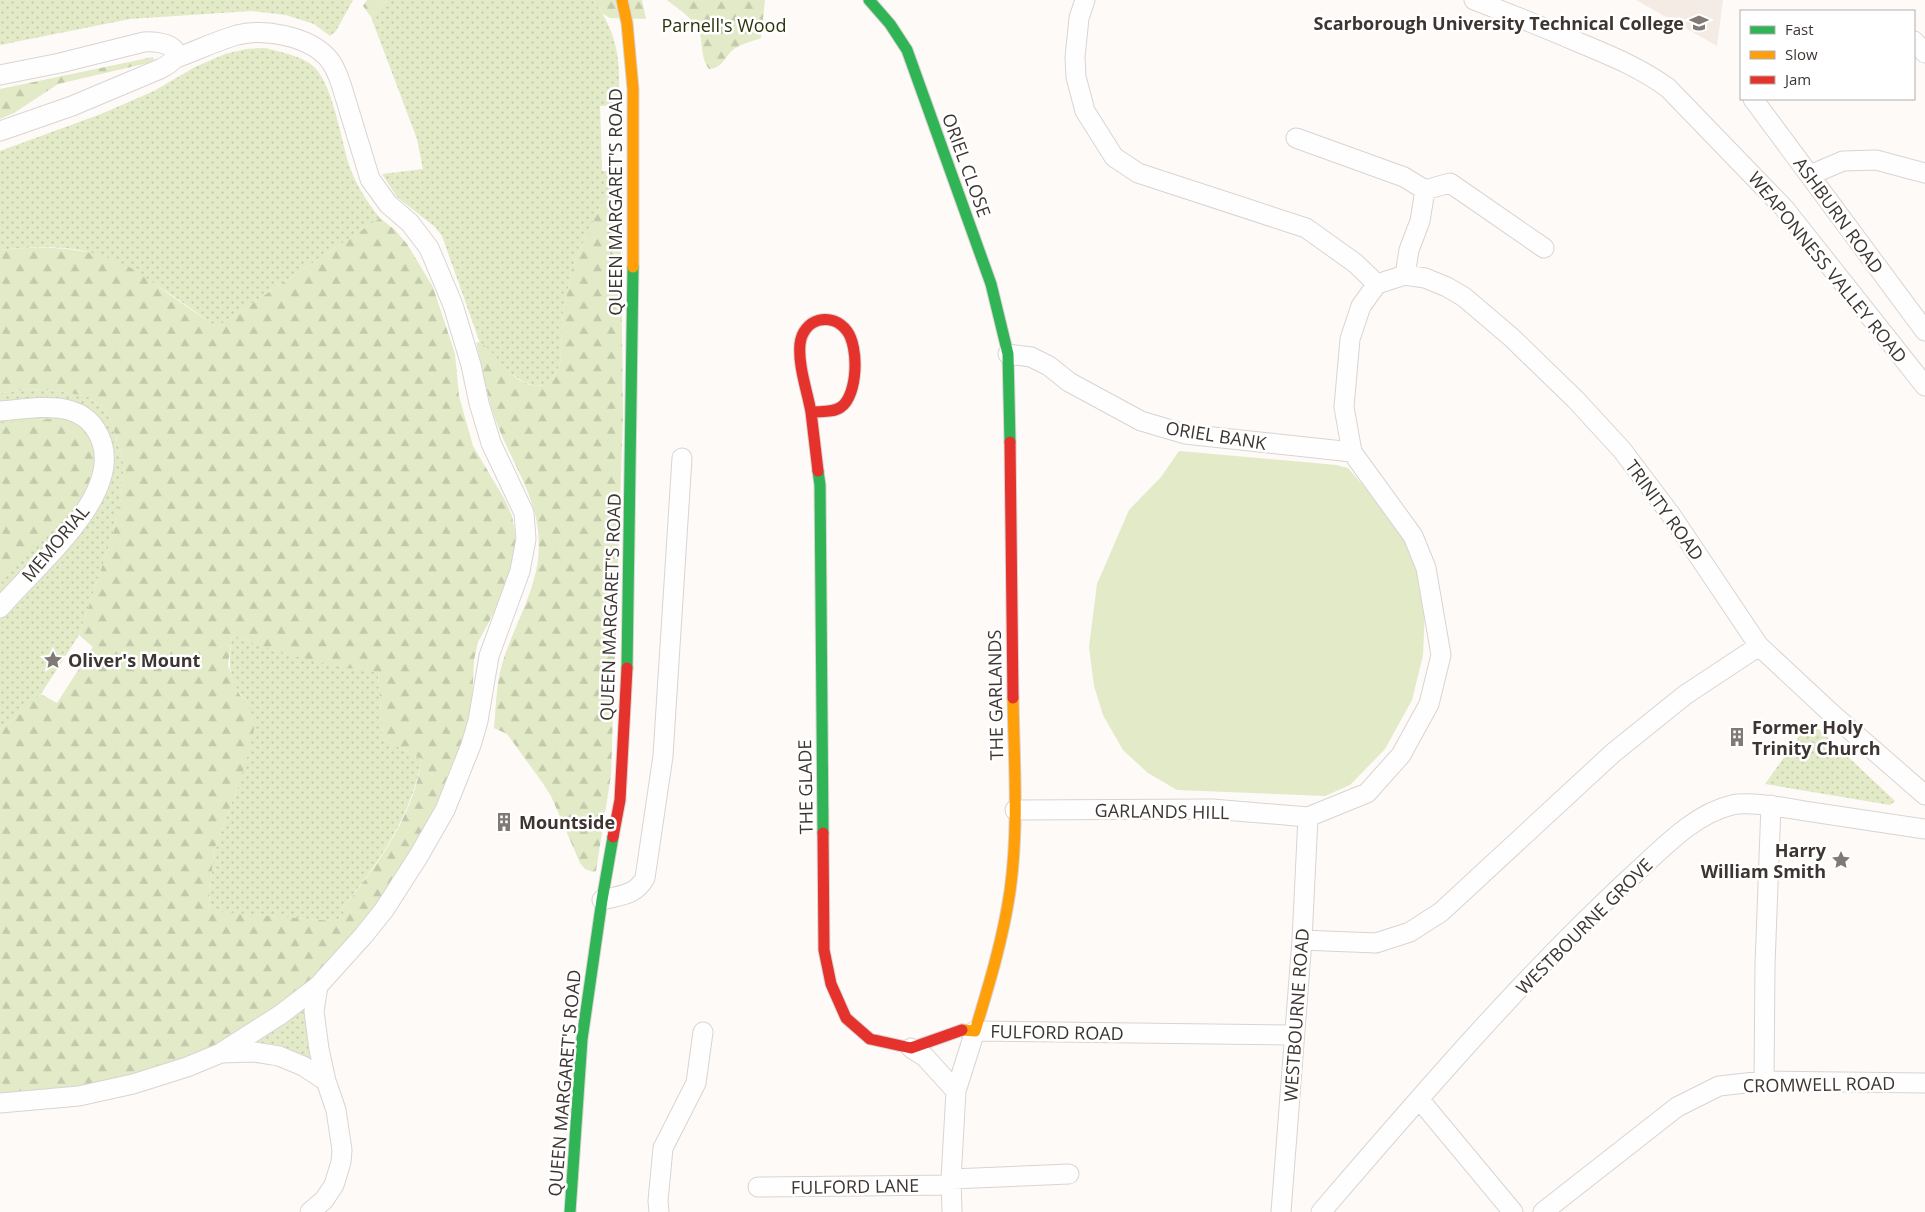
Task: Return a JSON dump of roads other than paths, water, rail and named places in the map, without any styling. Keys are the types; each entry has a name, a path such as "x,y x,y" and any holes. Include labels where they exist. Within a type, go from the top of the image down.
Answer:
{"street":[{"name":"QUEEN MARGARET'S ROAD","path":"570,1212 582,1039 602,900 620,800 628,650 633,355 633,89 627,23 622,0"},
{"name":"ORIEL CLOSE","path":"869,0 890,24 907,50 991,284 1008,354"},
{"path":"1085,0 1076,36 1076,78 1085,111 1114,157 1138,173 1306,228 1355,263 1377,284 1361,306 1350,339 1344,407 1352,452 1413,536 1426,568 1441,655 1429,704 1401,755 1367,793 1308,818"},
{"name":"WEAPONNESS VALLEY ROAD","path":"1474,0 1530,21 1631,64 1668,88 1784,208 1925,386"},
{"path":"0,131 72,106 136,80 166,66 176,58 238,35 276,33 310,45 327,57 336,71 341,84 370,179 388,204 410,223 430,248 453,305 491,443 524,513 526,538 520,571 489,656 472,745 445,810 384,910 318,986 221,1053 187,1067 124,1086 79,1096 0,1104"},
{"path":"6,74 154,41 174,48 177,53 176,58"},
{"path":"1915,42 1925,53"},
{"name":"ASHBURN ROAD","path":"1754,100 1925,331"},
{"path":"1296,138 1404,177 1425,190 1450,183 1544,248"},
{"path":"1810,175 1843,161 1876,160 1925,173"},
{"path":"1405,275 1409,250 1420,221 1425,190"},
{"name":"TRINITY ROAD","path":"1377,284 1405,275 1425,278 1447,287 1464,297 1511,337 1576,400 1622,450 1660,500 1759,646 1832,714 1925,795"},
{"name":"THE GLADE","path":"812,412 840,409 853,392 853,350 850,334 840,323 829,319 812,321 804,328 800,341 800,352 812,412 820,485 824,950 831,984 846,1018 870,1039 911,1048 962,1030 975,1030"},
{"name":"ORIEL BANK","path":"1008,354 1031,357 1049,366 1069,382 1141,421 1185,434 1352,452"},
{"name":"THE GARLANDS","path":"975,1030 991,978 1007,913 1013,861 1015,810 1008,495 1010,407 1008,354"},
{"name":"MEMORIAL","path":"0,411 56,407 84,416 94,425 99,434 105,462 100,484 82,515 0,608"},
{"path":"602,900 634,892 641,886 645,878 663,756 682,458"},
{"path":"1302,940 1376,943 1410,932 1441,912 1613,753 1685,695 1759,646"},
{"name":"WESTBOURNE GROVE","path":"1321,1212 1419,1099 1548,960 1609,898 1664,847 1698,819 1732,804 1771,806 1925,830"},
{"path":"1764,1081 1765,965 1771,806"},
{"name":"GARLANDS HILL","path":"1015,810 1212,809 1308,818"},
{"name":"WESTBOURNE ROAD","path":"1281,1212 1302,940 1308,818"},
{"path":"310,1212 324,1200 334,1185 341,1162 341,1134 319,1049 314,1010 318,986"},
{"name":"FULFORD ROAD","path":"952,1212 951,1182 956,1091 975,1030 1294,1035"},
{"path":"659,1212 658,1201 663,1148 696,1083 703,1032"},
{"path":"911,1048 925,1057 956,1091"},
{"path":"221,1053 254,1052 279,1056 303,1066 326,1081"},
{"name":"CROMWELL ROAD","path":"1543,1212 1677,1107 1719,1086 1764,1081 1925,1083"},
{"path":"1419,1099 1513,1212"},
{"name":"FULFORD LANE","path":"758,1187 951,1182 1069,1174"}],"place":[{"name":"Scarborough University Technical College","path":"1699,23"},
{"name":"Oliver's Mount","path":"53,660"},
{"name":"Former Holy Trinity Church","path":"1737,737"},
{"name":"Mountside","path":"504,822"},
{"name":"Harry William Smith","path":"1841,860"}],"park label":[{"name":"Parnell's Wood","path":"724,25"}]}
